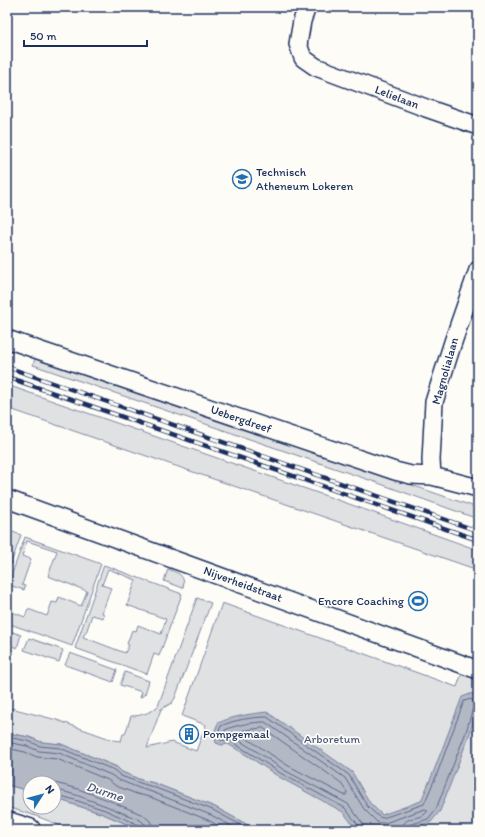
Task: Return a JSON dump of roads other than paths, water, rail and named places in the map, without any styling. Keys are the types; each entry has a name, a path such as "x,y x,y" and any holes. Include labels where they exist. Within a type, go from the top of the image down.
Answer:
{"main road":[{"path":"7,822 29,830"}],"street":[{"name":"Lelielaan","path":"307,7 302,21 298,44 303,58 316,67 419,106 478,126"},
{"name":"Magnolialaan","path":"432,476 431,460 434,402 478,270"},
{"name":"Uebergdreef","path":"7,339 395,471 412,475 432,476 478,488"},
{"name":"Nijverheidstraat","path":"7,499 478,670"}],"water":[{"path":"473,693 478,706 470,733 440,811 431,822 404,830 357,830 343,812 279,777 228,744 222,745 216,743 214,733 218,723 242,716 267,712 352,772 370,803 382,815 421,801 462,697"},
{"name":"Durme","path":"7,733 29,737 41,742 61,744 117,767 122,772 141,780 154,783 215,807 257,830 141,830 103,814 62,801 62,775 22,775 22,789 7,785"}],"railway":[{"path":"7,367 478,531"},
{"path":"7,377 478,540"}],"place":[{"name":"Technisch Atheneum Lokeren","path":"242,179"},
{"name":"Encore Coaching","path":"418,601"},
{"name":"Pompgemaal","path":"189,734"}],"park label":[{"name":"Arboretum","path":"332,739"}]}
